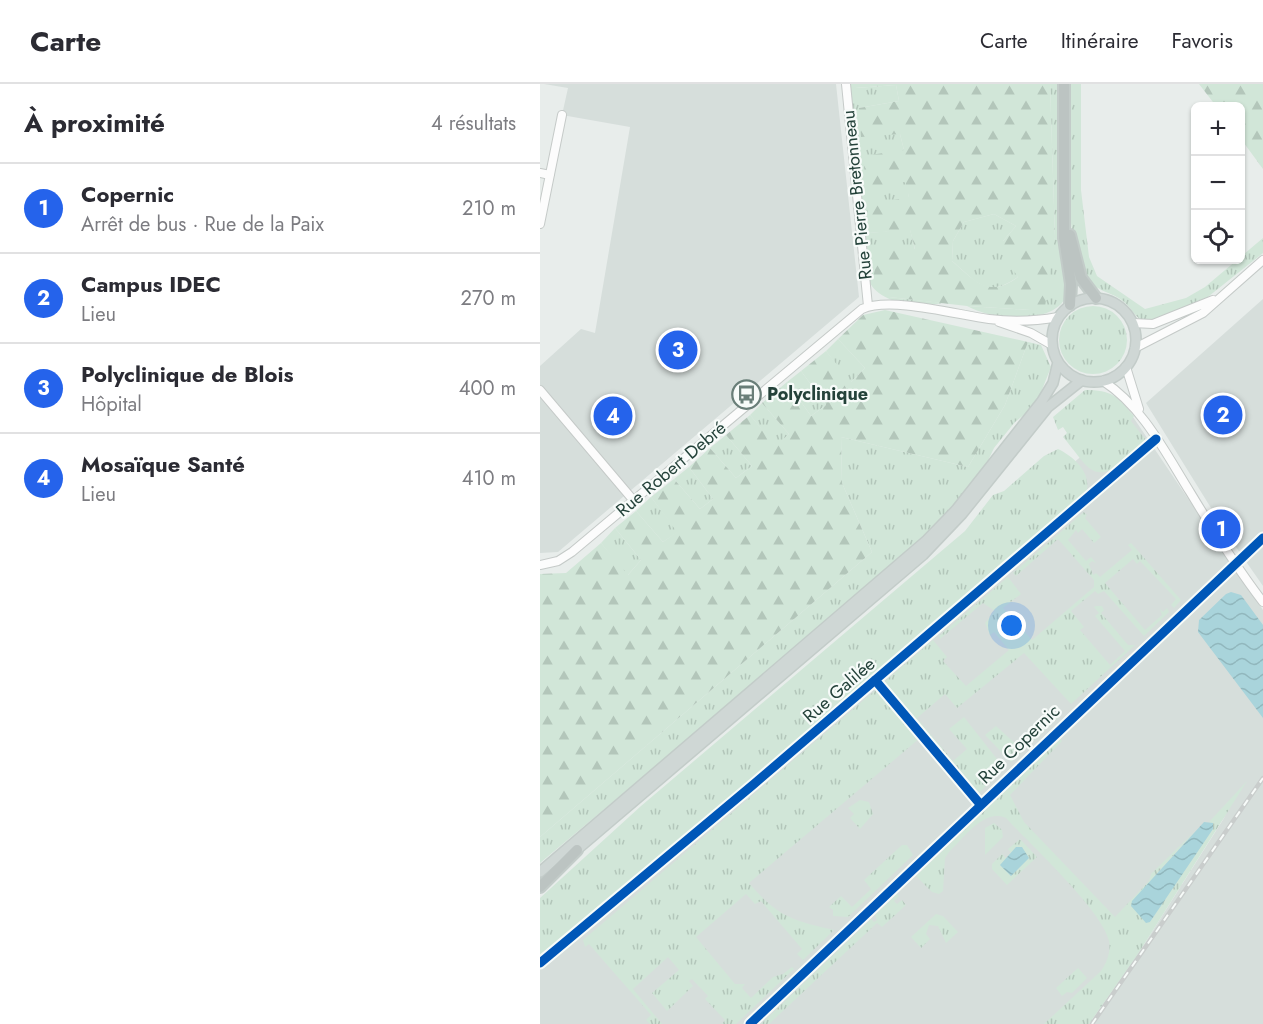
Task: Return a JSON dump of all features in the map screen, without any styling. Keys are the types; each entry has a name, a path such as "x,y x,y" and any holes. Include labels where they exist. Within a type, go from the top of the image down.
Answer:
{"highway":[{"path":"1064,84 1064,238 1072,292 1070,305"},
{"path":"1064,211 1078,269 1096,298"},
{"path":"540,887 578,850"}],"main road":[{"path":"1096,298 1118,305 1133,323 1135,348 1126,368 1103,381 1082,380 1072,376 1058,362 1052,345 1052,336 1058,317 1070,305 1096,298"},
{"path":"540,872 927,540 963,502 1042,401 1053,383 1058,362"},
{"path":"540,880 923,555 962,514 1048,407 1082,380"}],"street":[{"name":"Rue Pierre Bretonneau","path":"846,84 868,306"},
{"path":"540,224 562,115"},
{"path":"540,173 550,175"},
{"path":"1135,348 1190,321 1263,260"},
{"path":"1133,323 1153,324 1220,296"},
{"path":"868,306 885,304 992,319 1033,321 1058,317"},
{"name":"Rue Robert Debré","path":"540,565 565,557 856,312 868,306"},
{"path":"992,319 1031,333 1052,345"},
{"path":"1126,368 1131,391 1142,416 1234,563 1263,602"},
{"path":"1103,381 1116,389 1142,416"},
{"path":"540,390 634,501"},
{"name":"Rue Galilée","path":"540,963 876,680 1156,439"},
{"name":"Rue Copernic","path":"750,1024 1263,538"},
{"path":"876,680 980,804"}],"shaded area":[{"path":"544,84 836,84 859,297 558,552 540,553 540,366 581,329 595,333 630,127 562,115 568,88"},
{"path":"1263,299 1263,586 1229,537 1146,403"},
{"path":"1131,414 1263,610 1263,1024 1089,1024 1136,957 1226,815 1094,991 1057,1024 540,1024 540,916"}],"green space":[{"path":"850,84 855,84 856,88 896,85 899,101 859,108 900,134 904,150 909,198 869,233 910,229 915,250 889,297 943,303 923,305 902,303 883,296 870,283"},
{"path":"855,84 1050,84 1055,237 1045,307 1030,310 967,306 889,297 875,284 874,251 915,249 910,230 869,233 867,205 909,197 905,182 866,187 863,156 904,150 900,134 861,137 859,108 899,101 896,85 855,88","holes":["994,214 1016,226 1003,241 995,243 1018,277 1008,283 999,287 983,285 952,261 953,241 964,222"]},
{"path":"1050,84 1060,84 1068,292 1062,303 1038,316 992,315 967,306 1030,310 1055,237"},
{"path":"1069,84 1081,84 1081,190 1089,257 1097,276 1145,309 1186,298 1205,287 1232,264 1245,264 1245,253 1263,238 1263,253 1204,300 1188,309 1146,323 1123,301 1092,283 1079,262 1070,214"},
{"path":"1199,84 1263,84 1263,169 1245,144 1245,102 1213,102"},
{"path":"994,214 1016,226 1003,241 1018,277 998,287 990,287 975,281 952,261 953,241 964,222"},
{"path":"1086,306 1100,306 1112,311 1122,321 1127,340 1122,359 1112,369 1100,374 1086,374 1074,369 1064,359 1059,347 1059,333 1064,321 1074,311"},
{"path":"885,310 1028,342 1005,405 968,467 841,437 842,483 872,552 540,837 540,574 566,573 601,543 628,575 641,560 615,528 636,511 663,542 677,532 651,497 674,479 700,509 713,499 689,467 710,448 736,478 752,466 726,435 750,415 776,446 789,434 762,403 787,382 811,416 826,405 801,371 826,351 851,382 865,368 838,339 863,315"},
{"path":"838,339 865,368 850,383 826,351"},
{"path":"1028,342 1041,345 1051,367 1036,405 1015,422 994,448 984,469 930,532 825,624 540,863 540,837 872,552 842,483 841,437 968,467 1005,405"},
{"path":"801,371 826,405 811,416 787,382"},
{"path":"1085,390 1102,391 1118,399 1134,416 1131,421 1145,439 1139,448 1125,460 1105,472 1090,469 1084,463 1063,437 1067,433 1063,427 1058,430 1053,417"},
{"path":"762,403 789,434 776,447 750,415"},
{"path":"726,435 752,466 736,478 710,448"},
{"path":"1058,449 1071,457 1085,474 1087,488 1085,495 540,960 540,898 641,806 965,531 993,495 1004,491 1044,456"},
{"path":"689,467 713,499 700,509 674,479"},
{"path":"651,497 678,532 663,542 636,511"},
{"path":"1084,512 1087,515 1085,518 1101,537 1094,543 1082,529 1078,533 1076,530 1068,540 1086,561 1091,557 1096,563 1092,561 1089,564 1093,575 1096,573 1100,577 1132,550 1128,545 1131,543 1181,600 1174,608 1171,605 1176,599 1140,561 1137,564 1133,559 1105,583 1145,630 1162,615 1160,609 1163,612 1167,608 1169,612 1144,636 1104,591 1098,594 1095,591 1071,611 1084,627 1080,630 1110,665 1125,651 1095,616 1099,613 1094,607 1102,606 1104,610 1101,613 1128,645 1135,645 1071,704 1024,653 957,708 945,694 917,718 953,761 967,749 949,729 964,717 1004,768 978,794 883,683 933,640 947,657 943,661 966,686 1009,650 994,632 990,635 985,623 995,611 983,603 940,639 939,636 1008,577 1021,594 1003,608 1032,640 1094,587 1094,580 1058,539 1016,576 1013,573"},
{"path":"615,528 641,560 627,576 601,543"},
{"path":"878,688 920,738 749,883 769,903 796,920 834,930 803,960 797,954 802,949 761,901 755,904 746,894 696,937 735,984 745,984 742,988 751,998 773,977 783,974 792,967 794,969 736,1024 722,1024 725,1020 705,999 708,996 692,979 689,981 693,986 667,1011 652,993 679,970 668,957 633,989 662,1024 650,1024 646,1020 651,1015 589,944 585,947 583,940"},
{"path":"1057,713 1060,716 1011,762 985,735 996,726 1018,746"},
{"path":"1060,739 1062,741 1010,795 1024,822 1115,917 1149,881 1151,874 1195,831 1154,877 1150,922 1213,824 1209,822 1247,781 1136,957 1089,1024 1044,1024 1101,971 1109,949 1109,941 1104,928 1080,895 1006,818 990,817 982,821 949,852 945,858 943,891 939,894 932,892 916,876"},
{"path":"860,800 869,802 873,814 860,829 850,818 854,814 848,808"},
{"path":"994,823 1002,830 1003,837 985,855 985,828"},
{"path":"1020,839 1037,857 1007,885 992,869 992,864 1002,854 1006,858 1000,865 1011,853 1008,849"},
{"path":"902,845 907,845 913,855 848,917 833,916 833,910 829,907 841,896 852,907 871,889 864,880"},
{"path":"897,894 899,896 894,901 897,904 902,900 906,905 882,927 877,923 769,1024 761,1024 871,919 874,922 877,920 875,915"},
{"path":"936,914 943,916 958,932 946,943 938,926 929,925 926,934 930,939 921,948 911,937"},
{"path":"1078,968 1087,978 1072,993 1067,992 1062,996 1056,988"}],"water":[{"path":"1231,592 1241,595 1263,625 1263,718 1198,632 1199,620"},
{"path":"1204,822 1213,823 1213,829 1150,922 1146,923 1131,906 1132,901"},
{"path":"1016,847 1022,847 1029,858 1011,876 1000,865"}],"railway":[{"path":"1092,1024 1263,778"}],"cycle path":[{"path":"540,963 754,784 1156,439"},
{"path":"750,1024 1263,538"},
{"path":"875,680 980,804"}],"place":[{"name":"Polyclinique de Blois","path":"678,350"},
{"name":"Polyclinique","path":"746,394"},
{"name":"Campus IDEC","path":"1223,415"},
{"name":"Mosaïque Santé","path":"613,416"},
{"name":"Copernic","path":"1221,529"}]}
